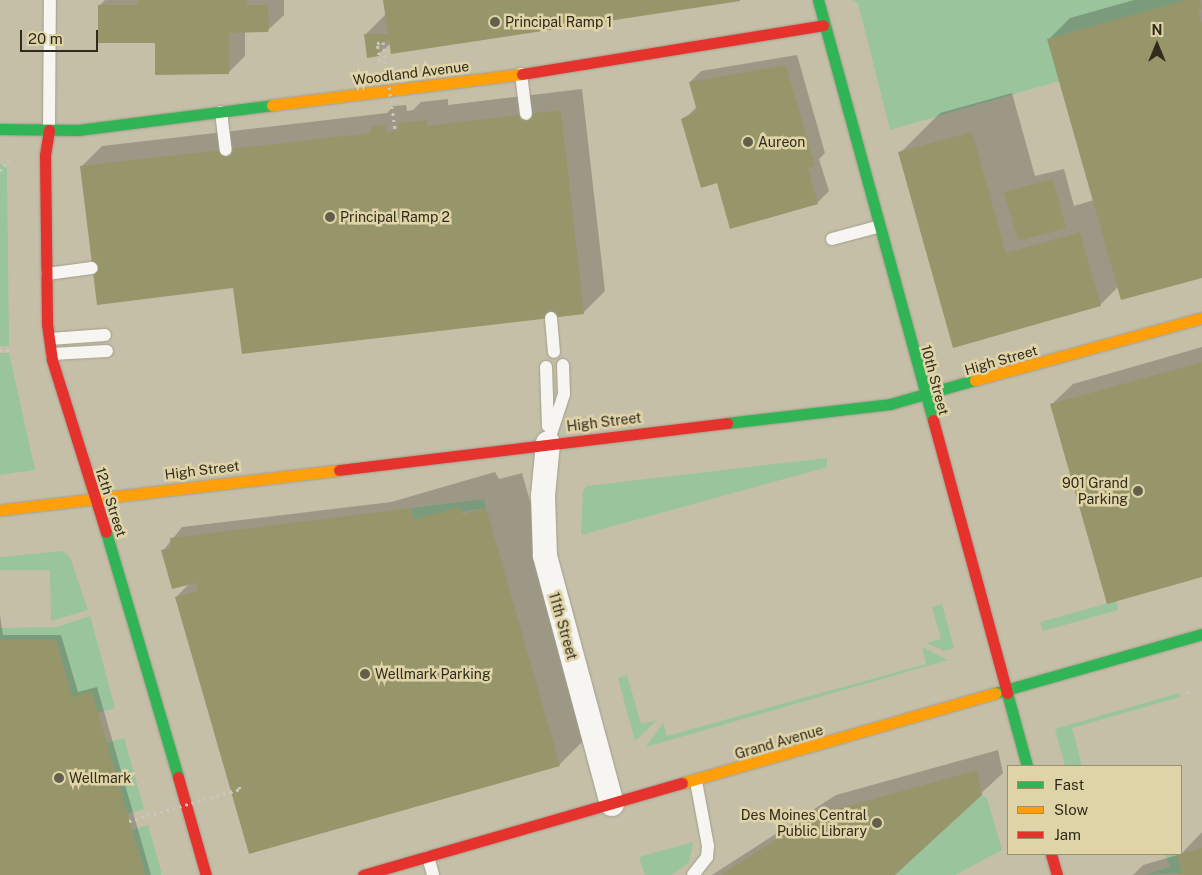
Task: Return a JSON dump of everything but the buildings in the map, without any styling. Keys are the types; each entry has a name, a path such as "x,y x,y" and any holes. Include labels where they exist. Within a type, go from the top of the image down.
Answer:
{"street":[{"name":"10th Street","path":"818,0 823,26 877,227 1027,765"},
{"name":"Woodland Avenue","path":"0,129 49,130 221,112 522,74 823,26"},
{"name":"12th Street","path":"49,130 47,274 52,354 93,498 133,616 206,875"},
{"name":"High Street","path":"0,510 924,397 1202,318"},
{"name":"11th Street","path":"548,443 543,496 545,556 612,804"},
{"name":"Grand Avenue","path":"363,875 1006,692 1202,634"},
{"path":"1051,855 1057,875"}],"lane":[{"path":"49,130 50,0"},
{"path":"522,74 526,114"},
{"path":"221,112 226,150"},
{"path":"832,239 877,227"},
{"path":"47,274 92,268"},
{"path":"551,318 554,352"},
{"path":"50,339 105,335"},
{"path":"52,354 107,351"},
{"path":"548,443 564,394 563,366"},
{"path":"546,367 548,443"},
{"path":"693,875 707,857 708,846 696,781"},
{"path":"428,857 433,875"}],"path":[{"path":"380,61 378,43 383,42 394,130"},
{"path":"0,171 9,160"},
{"path":"0,350 14,350"},
{"path":"129,821 240,789 238,782"},
{"path":"813,812 826,809"}],"green space":[{"path":"852,0 1186,0 1048,39 1059,81 890,130 858,3"},
{"path":"0,163 7,168 9,346 0,346"},
{"path":"0,353 9,353 35,470 0,475"},
{"path":"827,458 827,467 581,535 583,491 587,486"},
{"path":"484,499 486,508 413,520 411,508"},
{"path":"63,551 70,557 88,610 51,621 50,570 0,570 0,557"},
{"path":"1116,601 1118,610 1043,631 1040,622"},
{"path":"942,604 954,648 944,651 926,643 941,639 932,607"},
{"path":"90,616 115,708 98,713 72,697 56,640 0,640 0,628 57,627"},
{"path":"922,647 948,660 646,747 663,723 667,736 926,664"},
{"path":"627,675 641,724 657,720 635,741 618,678"},
{"path":"1179,693 1180,697 1072,728 1082,765 1065,765 1055,729"},
{"path":"124,738 144,809 127,814 107,743"},
{"path":"982,795 987,798 1002,850 955,875 895,875"},
{"path":"148,825 161,875 145,875 132,830"},
{"path":"693,842 689,863 671,875 645,875 639,857"},
{"path":"1165,855 1177,855 1182,873 1144,875 1170,867"}],"traffic: fast":[{"path":"818,0 933,420"},
{"path":"0,129 78,130 272,105"},
{"path":"727,423 890,404 975,380"},
{"path":"106,532 178,777"},
{"path":"995,693 1202,634"},
{"path":"1007,693 1027,765"}],"traffic: slow":[{"path":"272,105 522,74"},
{"path":"975,380 1202,318"},
{"path":"0,510 339,470"},
{"path":"682,783 995,693"}],"traffic: jam":[{"path":"522,74 823,25"},
{"path":"49,130 45,155 47,324 52,360 106,532"},
{"path":"933,420 1007,693"},
{"path":"339,470 727,423"},
{"path":"178,777 206,875"},
{"path":"363,875 682,783"},
{"path":"1051,855 1057,875"}],"place":[{"name":"Principal Ramp 1","path":"495,22"},
{"name":"Aureon","path":"748,142"},
{"name":"Principal Ramp 2","path":"330,217"},
{"name":"901 Grand Parking","path":"1138,491"},
{"name":"Wellmark Parking","path":"365,674"},
{"name":"Wellmark","path":"59,778"},
{"name":"Des Moines Central Public Library","path":"877,823"}]}
